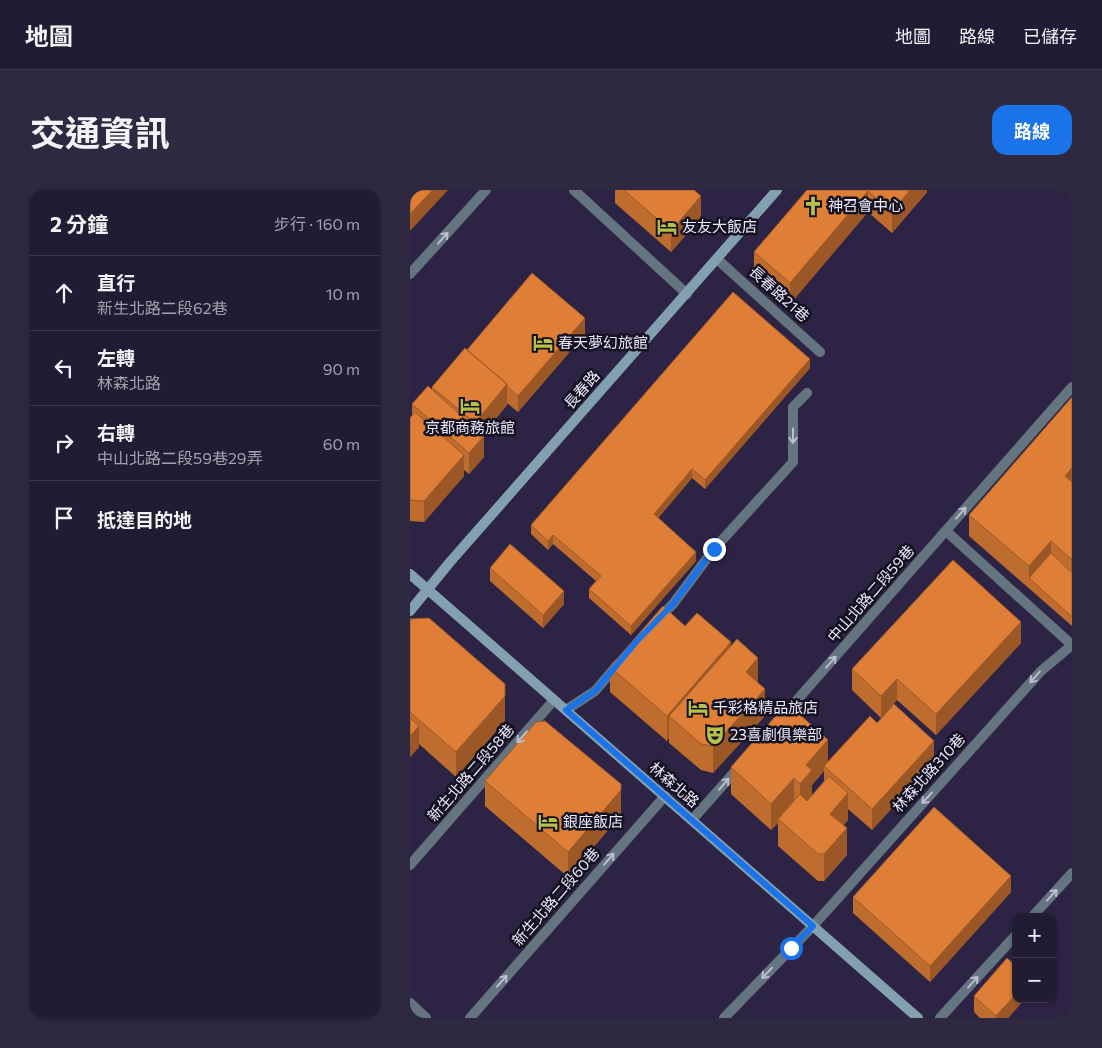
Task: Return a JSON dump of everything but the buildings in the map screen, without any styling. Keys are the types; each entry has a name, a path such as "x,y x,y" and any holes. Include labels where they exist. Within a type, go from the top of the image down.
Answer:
{"street":[{"path":"410,274 486,190"},
{"path":"574,190 687,294"},
{"name":"長春路","path":"410,611 457,554 777,190"},
{"name":"長春路21巷","path":"717,259 820,352"},
{"name":"中山北路二段59巷","path":"778,722 1072,386"},
{"path":"648,630 673,604 714,549 793,462 793,407 807,393"},
{"path":"946,531 1072,645"},
{"name":"林森北路","path":"410,574 918,1018"},
{"name":"林森北路310巷","path":"724,1018 813,926 1041,671 1072,645"},
{"path":"566,710 595,691 624,656"},
{"name":"新生北路二段58巷","path":"410,865 554,700"},
{"path":"692,820 746,759"},
{"name":"新生北路二段60巷","path":"470,1018 665,796"},
{"path":"1036,913 1072,873"},
{"path":"940,1018 1012,939"},
{"path":"410,1004 426,1018"}],"place":[{"name":"神召會中心","path":"813,206"},
{"name":"友友大飯店","path":"667,227"},
{"name":"春天夢幻旅館","path":"543,343"},
{"name":"京都商務旅館","path":"470,406"},
{"name":"千彩格精品旅店","path":"698,708"},
{"name":"23喜劇俱樂部","path":"715,735"},
{"name":"銀座飯店","path":"548,822"}],"route":[{"path":"714,549 673,604 636,642 595,691 566,710 813,926 791,948"}]}
